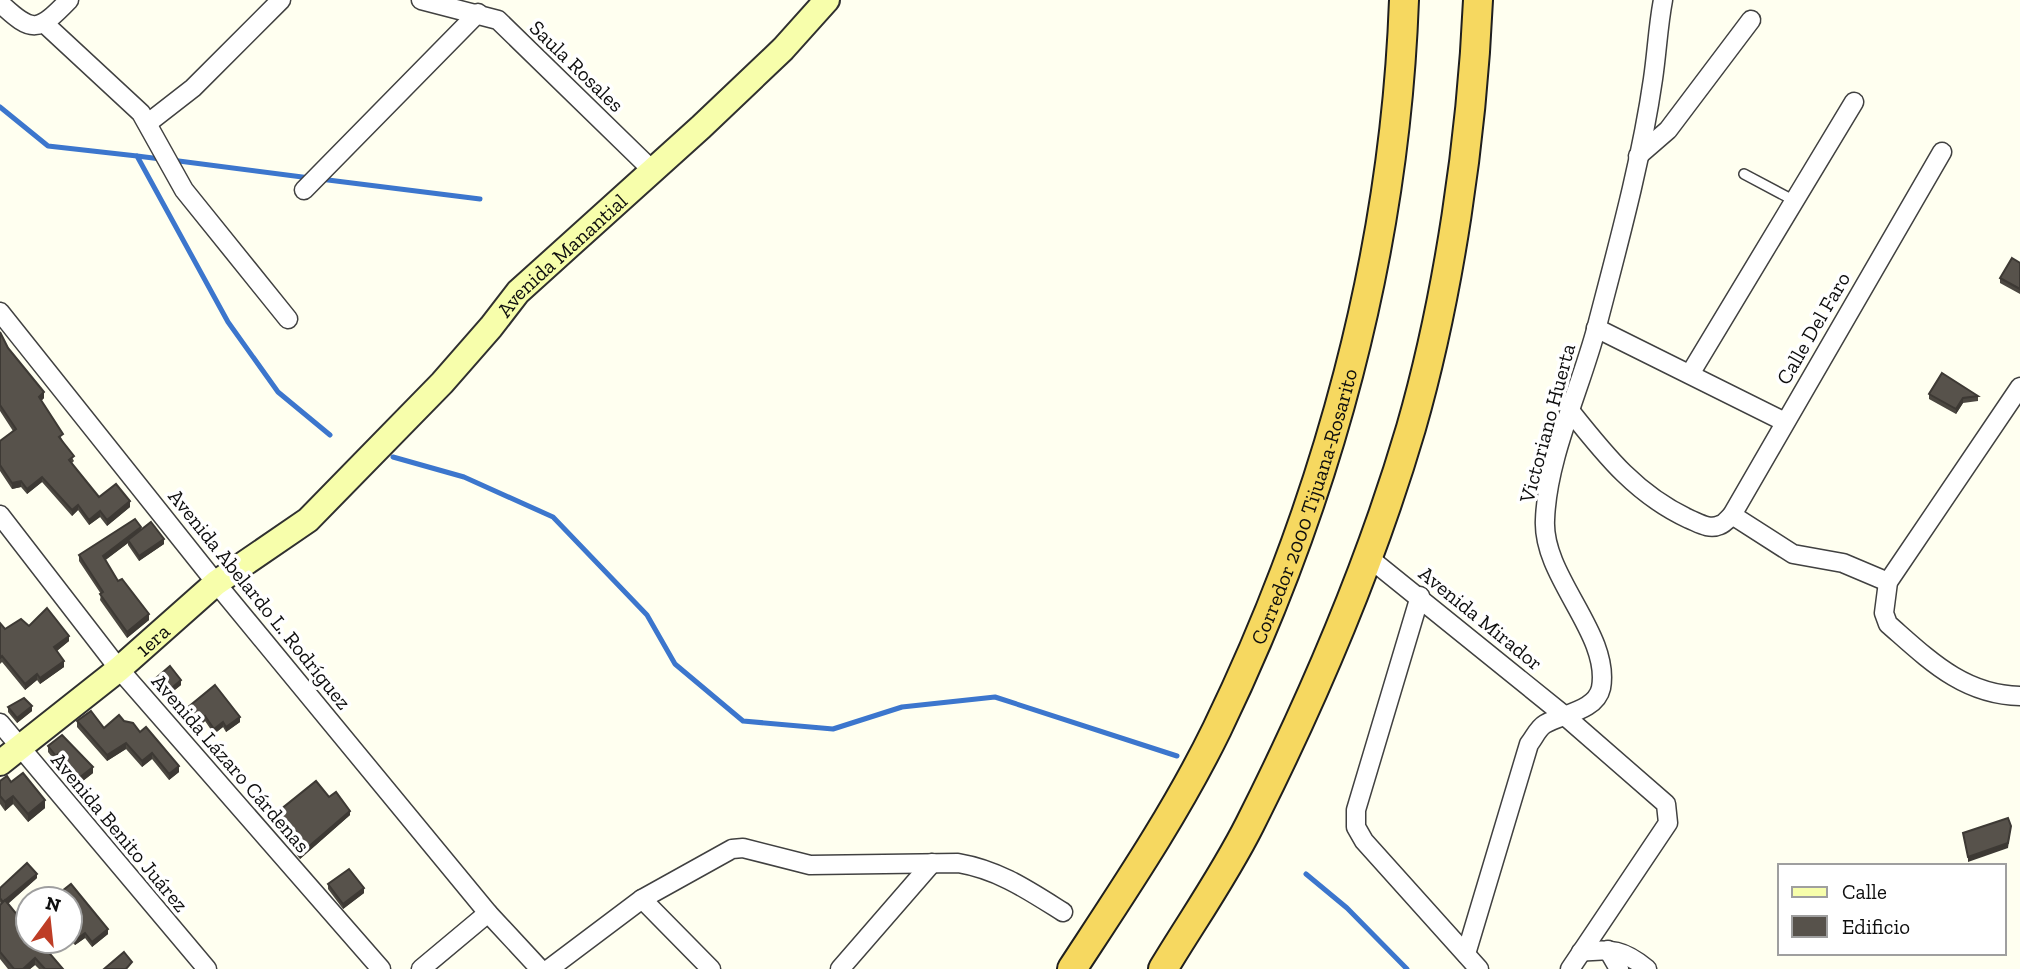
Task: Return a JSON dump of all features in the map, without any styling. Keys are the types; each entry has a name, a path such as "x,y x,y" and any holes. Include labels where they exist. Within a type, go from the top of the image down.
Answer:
{"highway":[{"path":"1391,0 1402,67"},
{"name":"Corredor 2000 Tijuana-Rosarito","path":"1072,969 1143,862 1216,730 1278,587 1309,505 1360,331 1382,222 1402,67 1404,0"},
{"path":"1163,969 1249,826 1309,699 1368,557 1411,427 1432,340 1456,214 1476,49 1478,0"}],"main road":[{"name":"Avenida Manantial","path":"308,520 442,383 518,292 783,49 827,0"},
{"name":"1era","path":"0,764 119,669 216,583 308,520"}],"street":[{"path":"0,3 22,23 34,28 45,24 69,0"},
{"path":"148,123 193,88 281,0"},
{"name":"Saula Rosales","path":"421,0 498,20 652,170"},
{"name":"Victoriano Huerta","path":"1466,954 1529,744 1542,725 1586,707 1600,693 1602,676 1594,646 1549,550 1544,521 1552,477 1596,328 1638,156 1653,79 1663,0"},
{"path":"304,190 478,13"},
{"path":"1638,156 1668,130 1751,20"},
{"path":"45,24 148,123 184,190 288,319"},
{"path":"1689,374 1854,102"},
{"name":"Calle Del Faro","path":"1727,520 1942,152"},
{"name":"Avenida Abelardo L. Rodríguez","path":"0,312 216,583 488,913 540,969"},
{"name":"Victoriano Huerta","path":"1596,328 1785,422"},
{"path":"2020,387 2015,407 1888,582 1884,613 1888,624 1930,660 1966,685 1989,693 2020,696"},
{"path":"1571,412 1613,466 1634,486 1671,511 1707,527 1727,520 1793,554 1843,563 1888,582"},
{"name":"Avenida Lázaro Cárdenas","path":"0,515 119,669 381,969"},
{"name":"Avenida Mirador","path":"1368,557 1565,716"},
{"path":"1419,596 1356,810 1356,827 1364,841 1479,969"},
{"path":"1565,716 1666,804 1668,814 1668,823 1570,969"},
{"name":"Avenida Benito Juárez","path":"0,723 207,969"},
{"path":"549,969 642,899 732,849 743,848 810,865 958,863 1004,875 1063,912"},
{"path":"840,969 932,863"},
{"path":"642,899 711,969"},
{"path":"421,969 488,913"},
{"path":"1581,952 1608,950 1629,954 1647,969"},
{"path":"1608,950 1619,969"}],"lane":[{"path":"1744,174 1793,200"}],"building":[{"path":"2012,258 2020,263 2020,289 2000,278"},
{"path":"0,332 8,348 44,392 39,397 63,434 59,437 74,456 69,460 99,497 116,484 130,501 107,520 100,511 89,520 78,505 72,510 42,477 27,489 21,481 12,483 0,465 0,441 16,429 0,405"},
{"path":"1942,373 1978,396 1963,398 1956,409 1929,394"},
{"path":"135,519 141,527 103,556 118,581 122,579 149,614 127,632 100,594 103,592 79,555"},
{"path":"151,522 164,539 139,556 128,540"},
{"path":"47,608 69,636 54,647 64,661 40,678 37,674 25,684 2,656 0,658 0,623 5,629 21,619 29,626"},
{"path":"170,666 181,680 166,693 155,679"},
{"path":"215,685 240,717 226,727 223,722 214,729 205,716 197,723 187,708"},
{"path":"24,698 32,706 17,718 8,707"},
{"path":"91,711 104,728 119,715 124,721 133,723 140,732 146,727 179,766 169,774 152,753 142,761 126,743 107,755 77,721"},
{"path":"62,735 93,767 79,778 48,746"},
{"path":"23,773 45,800 28,814 13,796 5,802 0,796 0,781 7,776 11,782"},
{"path":"316,781 329,797 336,792 350,811 300,854 270,818"},
{"path":"2008,818 2011,826 2008,843 1968,857 1963,833"},
{"path":"27,863 37,874 24,885 14,885 14,893 3,902 0,888"},
{"path":"349,869 364,888 343,904 328,884"},
{"path":"5,900 14,911 14,955 51,955 63,969 45,969 35,958 23,969 14,969 0,952 0,905"},
{"path":"84,900 108,929 92,942 85,933"},
{"path":"124,952 132,962 126,969 104,969"}],"waterway":[{"path":"0,107 48,146 137,156 228,322 278,392 330,435"},
{"path":"137,156 161,159"},
{"path":"171,160 310,178"},
{"path":"320,179 480,199"},
{"path":"393,457 464,477 553,517 647,615 675,664 743,721 833,729 902,707 995,697 1177,756"},
{"path":"1306,874 1347,908 1407,969"}]}
